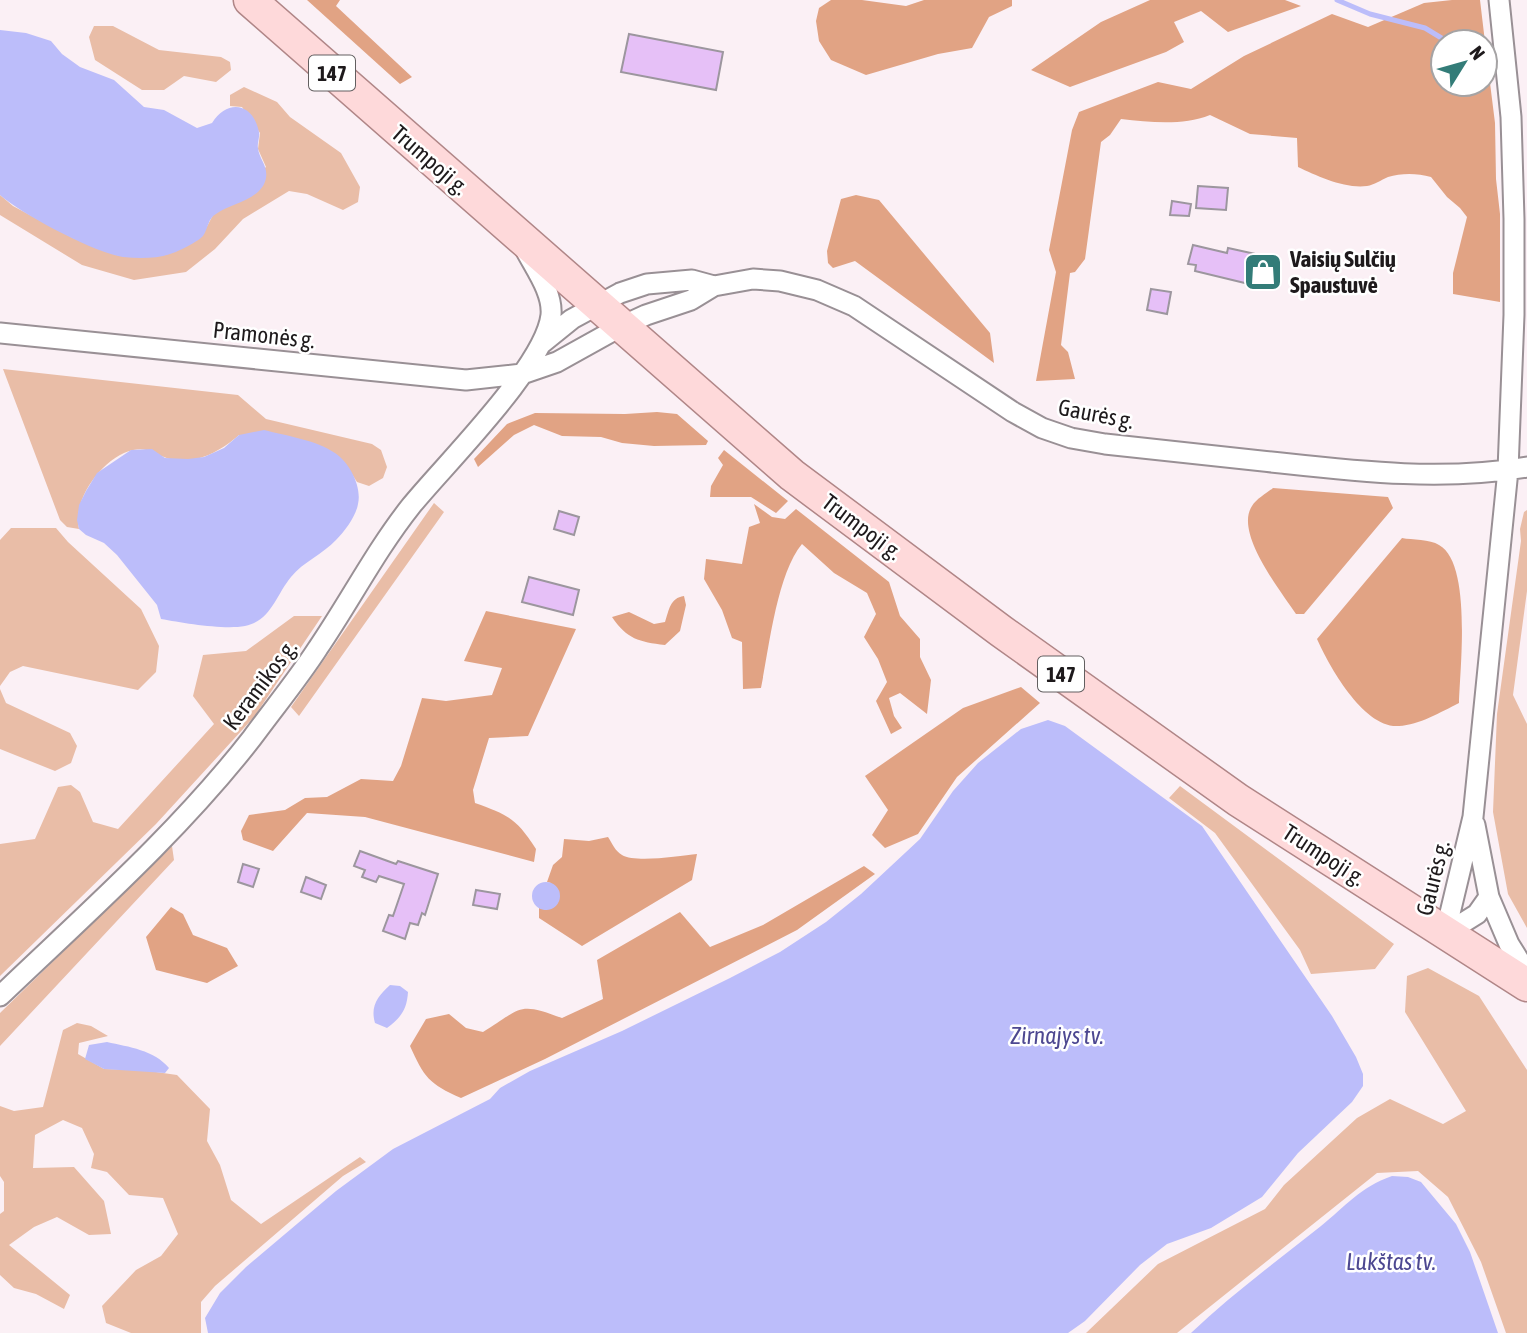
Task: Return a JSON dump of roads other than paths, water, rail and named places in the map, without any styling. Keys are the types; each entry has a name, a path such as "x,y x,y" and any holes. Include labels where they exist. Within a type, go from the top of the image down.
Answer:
{"main road":[{"name":"Trumpoji g.","path":"250,0 792,475 1001,631 1238,800 1527,985"}],"street":[{"name":"Gaurės g.","path":"1445,933 1473,817 1517,468 1511,117 1499,0"},
{"path":"519,238 547,291 551,314 540,345 523,374"},
{"name":"Gaurės g.","path":"620,327 691,300 714,286 753,279 780,281 817,290 854,306 1013,412 1042,428 1071,438 1131,447 1393,474 1459,475 1517,468"},
{"name":"Gaurės g.","path":"596,305 647,284 692,280 714,286"},
{"path":"540,345 572,319 596,305"},
{"name":"Pramonės g.","path":"0,333 466,380 523,374 557,362 620,327"},
{"name":"Keramikos g.","path":"0,996 180,822 251,739 318,649 366,570 409,509 523,374"},
{"name":"Gaurės g.","path":"1473,817 1489,897 1508,944 1527,973"},
{"name":"Gaurės g.","path":"1445,933 1466,923 1477,914 1489,897"}],"water":[{"path":"0,30 26,33 51,41 62,54 80,67 114,80 144,107 164,110 197,128 212,123 218,115 232,107 245,110 256,122 259,132 258,148 266,173 263,185 252,196 213,216 203,236 195,242 173,253 152,258 110,254 59,232 25,212 0,195"},
{"path":"264,430 319,445 340,457 354,476 358,490 358,504 353,518 331,545 296,572 267,613 254,623 226,627 161,619 157,605 117,555 104,543 79,529 79,505 86,491 97,473 131,450 152,449 165,458 204,457 224,448 239,435"},
{"name":"Zirnajys tv.","path":"1048,720 1065,726 1202,826 1332,1016 1356,1057 1363,1074 1363,1086 1352,1102 1298,1153 1262,1197 1211,1228 1167,1244 1140,1265 1085,1321 1068,1333 208,1333 205,1318 220,1293 246,1267 336,1191 393,1149 490,1099 500,1088 530,1071 622,1031 730,978 780,952 826,922 861,894 920,839 953,791 978,763 1021,729"},
{"path":"546,882 556,886 560,896 556,906 546,910 536,906 532,896 536,886"},
{"path":"390,985 400,986 408,992 402,1013 387,1028 375,1023 374,1006"},
{"path":"107,1042 149,1053 169,1068 165,1073 104,1069 85,1059 89,1045"},
{"name":"Lukštas tv.","path":"1392,1176 1408,1177 1421,1182 1456,1224 1470,1252 1498,1333 1191,1333 1354,1198"}],"waterway":[{"path":"1337,0 1370,14 1429,30"}],"place":[{"name":"Vaisių Sulčių Spaustuvė","path":"1263,272"}]}
